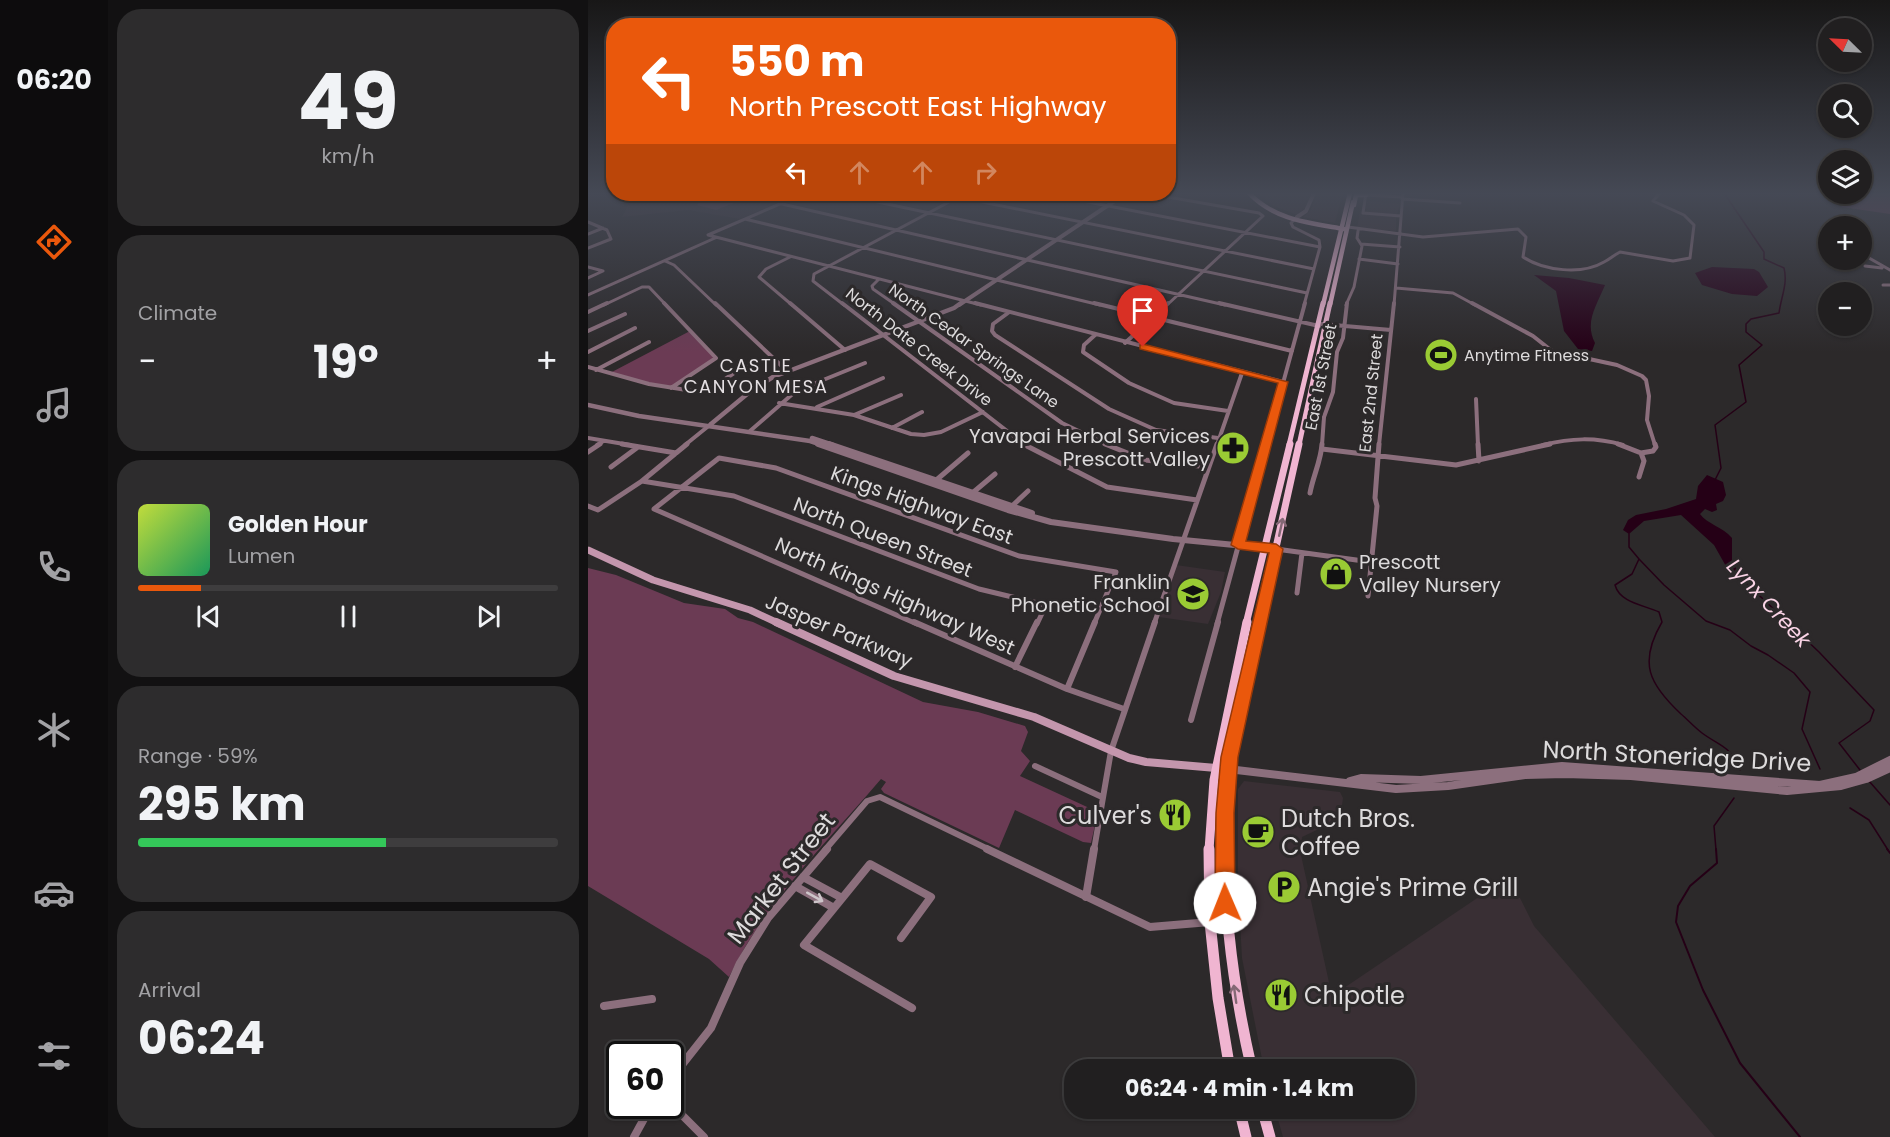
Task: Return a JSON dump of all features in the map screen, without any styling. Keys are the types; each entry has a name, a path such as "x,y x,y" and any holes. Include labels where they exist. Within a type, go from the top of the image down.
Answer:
{"main road":[{"path":"1228,1059 1218,998 1210,922 1209,836 1216,768 1243,638 1341,246"},
{"path":"1249,1059 1237,1007 1225,903 1224,842 1228,769 1236,720 1276,549 1322,323"},
{"name":"Jasper Parkway","path":"588,550 653,580 750,610 894,675 1034,717 1111,751"},
{"name":"North Stoneridge Drive","path":"1111,751 1146,762 1228,769"},
{"path":"1242,1119 1246,1137"},
{"path":"1265,1119 1270,1137"}],"street":[{"path":"588,295 697,246"},
{"path":"747,246 1283,382"},
{"path":"859,246 1292,351"},
{"path":"966,246 1302,322 1392,330"},
{"path":"588,506 598,510 642,481 752,390 787,371 964,302 1047,246"},
{"path":"1084,246 1307,294"},
{"path":"1201,246 1314,269"},
{"path":"1125,343 1230,246"},
{"path":"1191,720 1283,382 1302,322 1320,247 1315,246"},
{"name":"East 1st Street","path":"1310,493 1322,449 1324,417 1333,392 1337,352 1343,338 1346,304 1348,295 1354,287 1361,246"},
{"path":"1388,246 1400,247"},
{"path":"1525,246 1523,256 1528,261 1573,269 1603,264 1620,252 1673,261 1690,258 1693,246"},
{"path":"826,266 863,247"},
{"name":"East 2nd Street","path":"1368,596 1377,506 1375,498 1378,456 1400,247"},
{"path":"790,257 766,269 759,277 845,350"},
{"path":"1359,259 1398,264"},
{"path":"1872,259 1889,268"},
{"path":"665,261 674,265 787,371"},
{"name":"North Date Creek Drive","path":"826,266 814,274 813,281 1030,449 1094,482 1123,490 1197,500"},
{"path":"588,267 603,272 588,278"},
{"path":"1872,267 1889,268"},
{"name":"North Cedar Springs Lane","path":"878,280 872,286 873,289 1062,423 1128,455 1145,460 1208,467"},
{"path":"1883,285 1890,285"},
{"path":"588,312 642,287 649,287 716,358 670,388"},
{"path":"1322,449 1456,465 1569,439 1584,438 1623,444 1641,453 1653,451 1656,447 1647,420 1649,396 1646,380 1641,376 1617,365 1557,353 1533,336 1453,293 1396,288"},
{"path":"1008,313 993,324 992,331 995,335 1095,401 1156,430 1218,438"},
{"path":"588,331 624,314"},
{"path":"588,352 635,328"},
{"path":"1095,335 1084,345 1083,352 1138,388 1174,404 1227,411"},
{"path":"596,370 649,342"},
{"path":"588,367 670,388 699,392 709,390 737,371 770,357"},
{"path":"751,430 796,390 865,363"},
{"path":"1210,922 1150,927 1086,897 1111,751 1242,373"},
{"path":"815,408 883,378"},
{"path":"854,415 901,395"},
{"path":"1476,399 1479,461"},
{"path":"588,403 798,438 846,451 1052,522 1371,562"},
{"path":"780,403 854,415 911,434 924,435 941,432 983,412"},
{"path":"891,428 922,412"},
{"path":"588,438 676,453"},
{"path":"588,452 602,442"},
{"path":"611,467 638,447"},
{"path":"935,482 968,453"},
{"path":"1639,477 1644,461 1641,453"},
{"name":"Kings Highway East","path":"683,487 719,458 776,468 1019,556 1116,572 1067,689"},
{"path":"971,494 995,474"},
{"name":"North Queen Street","path":"642,481 734,496 969,586 1046,605 1016,667"},
{"name":"North Kings Highway West","path":"683,487 654,510 1067,689 1124,709"},
{"path":"1010,508 1028,491"},
{"path":"1297,593 1302,553"},
{"name":"North Stoneridge Drive","path":"1879,771 1890,760"},
{"path":"1035,766 1102,797"},
{"name":"North Stoneridge Drive","path":"1228,769 1350,782 1361,786 1399,788 1445,786 1532,775 1581,773 1780,790 1827,788 1890,768"},
{"name":"Market Street","path":"684,1062 711,1028 752,942 795,886 867,801 874,797 1086,897"},
{"path":"901,938 931,897 870,864 804,945 912,1008"},
{"path":"803,877 842,898"},
{"path":"795,886 834,908"},
{"path":"604,1006 652,999"},
{"path":"684,1117 704,1137"},
{"path":"634,1137 644,1119"}],"shaded area":[{"path":"1712,267 1754,269 1759,272 1768,287 1757,296 1732,294 1702,285 1695,273"},
{"path":"1534,275 1569,278 1605,285 1591,321 1595,343 1592,351 1578,349 1564,331 1556,291"},
{"path":"690,331 716,358 671,388 610,373"},
{"path":"1707,475 1723,482 1726,495 1723,501 1716,504 1717,510 1712,512 1705,509 1700,514 1732,538 1732,562 1745,582 1727,568 1714,545 1681,515 1644,521 1629,534 1623,530 1628,520 1636,515 1666,509 1696,499 1698,486"},
{"name":"Franklin Phonetic School","path":"1176,565 1225,572 1221,592 1208,624 1159,617"},
{"path":"588,568 616,575 684,603 725,609 738,618 753,622 923,702 978,712 1025,726 1028,732 1021,751 1030,761 1020,776 1098,812 1091,843 1083,842 1015,810 999,848 884,793 881,789 886,782 881,779 779,898 760,923 729,977 709,959 588,886"},
{"path":"1244,781 1340,792 1343,798 1340,819 1302,837 1301,855 1332,996 1498,884 1520,898 1534,926 1715,1137 1283,1137 1278,1119 1415,1119 1415,1059 1262,1059 1242,958 1238,887 1238,789"}],"waterway":[{"name":"Lynx Creek","path":"1715,480 1721,468 1715,425 1746,402 1739,365 1762,345 1746,332 1746,324 1751,319 1779,313 1784,290 1784,268 1764,259 1764,252 1760,246"},
{"path":"1629,534 1629,547 1639,559"},
{"path":"1639,559 1664,585 1706,621 1730,630 1794,673 1810,692 1802,729 1820,769"},
{"path":"1639,559 1632,574 1615,585 1627,600 1659,612 1662,622 1650,649 1649,661 1650,672 1655,683 1670,703 1694,726 1729,751 1740,770"},
{"name":"Lynx Creek","path":"1744,581 1819,652 1874,710 1870,721 1839,743 1860,770"},
{"name":"Lynx Creek","path":"1869,781 1890,805"},
{"path":"1716,850 1714,826 1734,798"},
{"path":"1850,808 1869,820 1888,850"},
{"path":"1716,849 1717,863 1690,886 1678,906 1676,922 1703,990 1740,1063 1800,1137"},
{"path":"1887,849 1890,853"}],"place":[{"name":"Anytime Fitness","path":"1441,355"},
{"name":"Yavapai Herbal Services Prescott Valley","path":"1233,448"},
{"name":"Prescott Valley Nursery","path":"1336,574"},
{"name":"Franklin Phonetic School","path":"1193,594"},
{"name":"Culver's","path":"1175,815"},
{"name":"Dutch Bros. Coffee","path":"1258,832"},
{"name":"Angie's Prime Grill","path":"1284,887"},
{"name":"Chipotle","path":"1281,995"}],"district":[{"name":"CASTLE CANYON MESA","path":"756,376"}],"route":[{"path":"1143,347 1283,382 1238,545 1276,549 1229,757 1225,813 1225,903"}]}
